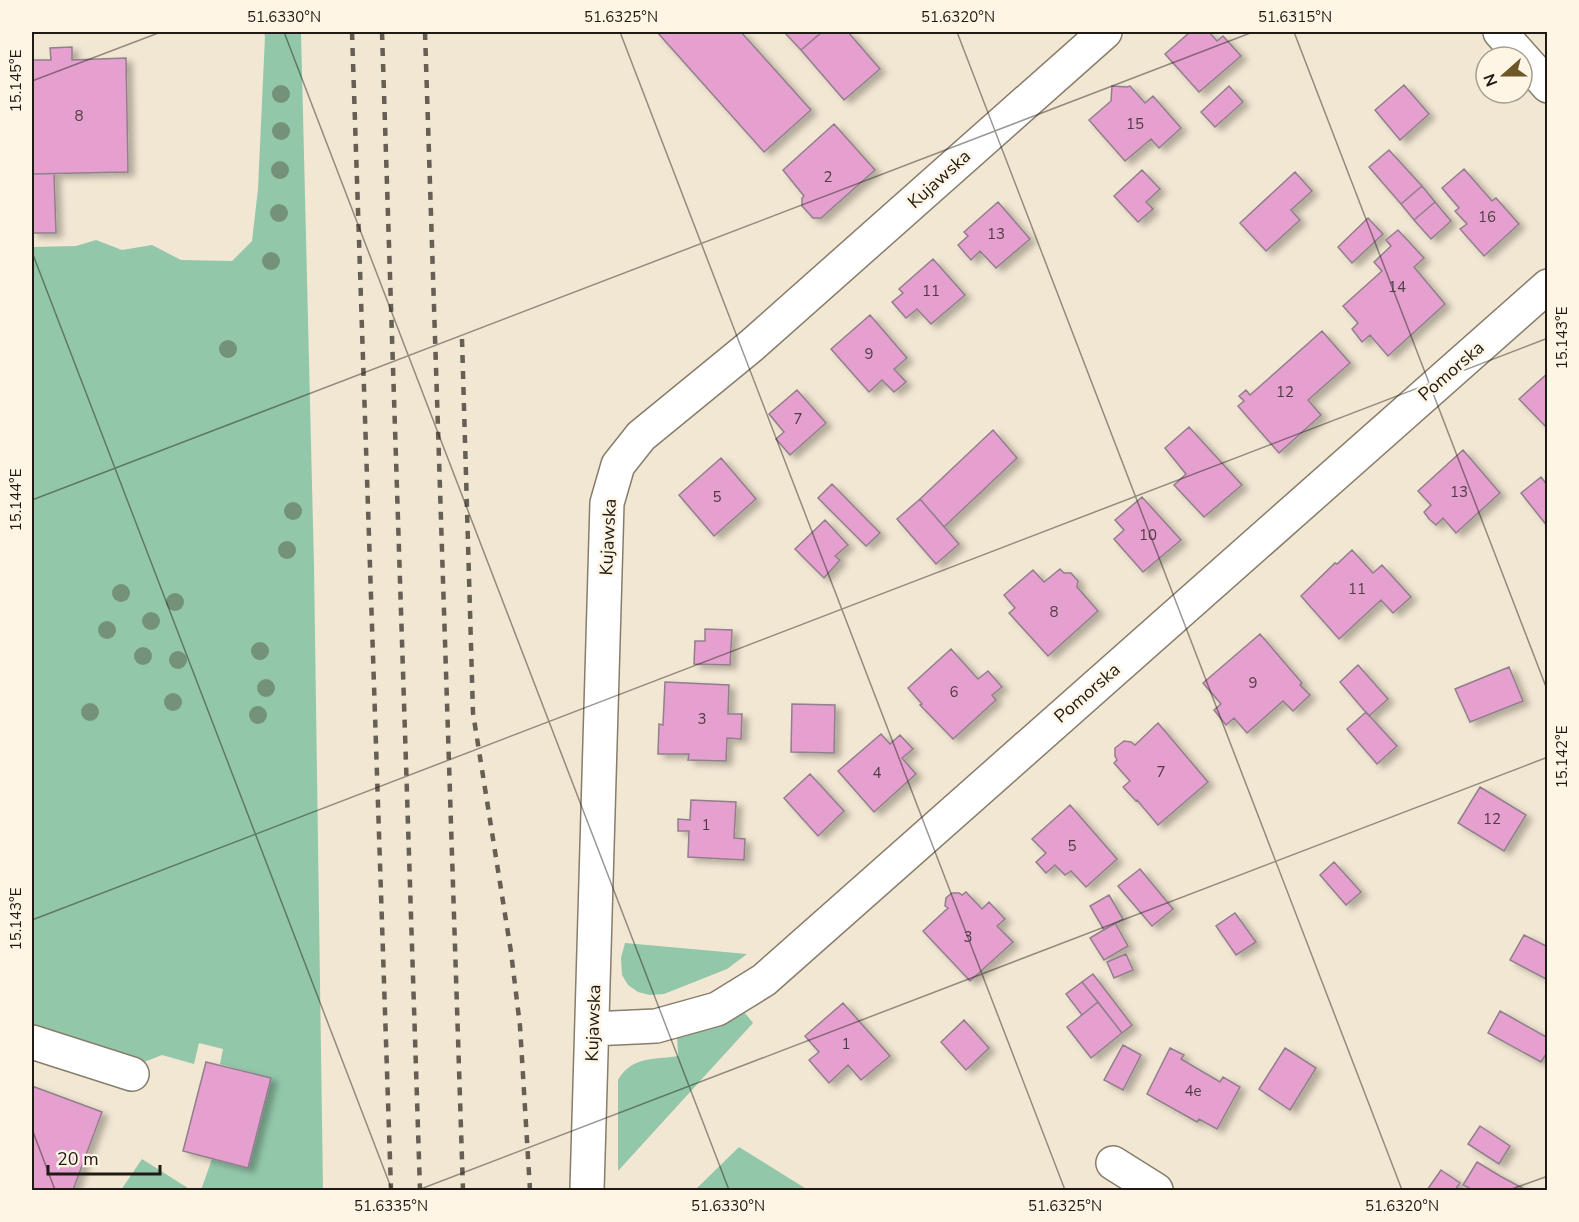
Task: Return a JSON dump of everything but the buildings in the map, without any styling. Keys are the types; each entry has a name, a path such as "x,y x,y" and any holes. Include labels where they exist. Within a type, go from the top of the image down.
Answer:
{"street":[{"name":"Kujawska","path":"587,1191 607,502 618,465 641,436 751,346 1105,32"},
{"path":"1500,32 1548,86"},
{"name":"Pomorska","path":"592,1029 656,1026 717,1009 764,980 1548,286"},
{"path":"32,1042 132,1074"},
{"path":"1113,1163 1156,1191"}],"green space":[{"path":"263,32 301,32 314,566 323,1190 201,1190 212,1159 248,1168 270,1078 220,1064 223,1049 199,1043 194,1064 162,1055 139,1064 32,1032 32,247 76,246 96,240 122,250 152,245 181,260 232,261 252,241 258,189 265,36"},
{"path":"625,943 747,954 727,969 664,994 650,995 638,992 628,985 622,975 621,958"},
{"path":"745,1013 753,1023 618,1171 618,1080 624,1072 644,1060 678,1056 677,1035 712,1027"},
{"path":"739,1147 808,1190 695,1190"},
{"path":"142,1159 191,1190 121,1190"}],"railway":[{"path":"352,32 391,1190"},
{"path":"382,32 420,1190"},
{"path":"425,32 463,1190"},
{"path":"462,339 473,713 511,952 520,1026 530,1190"}]}
